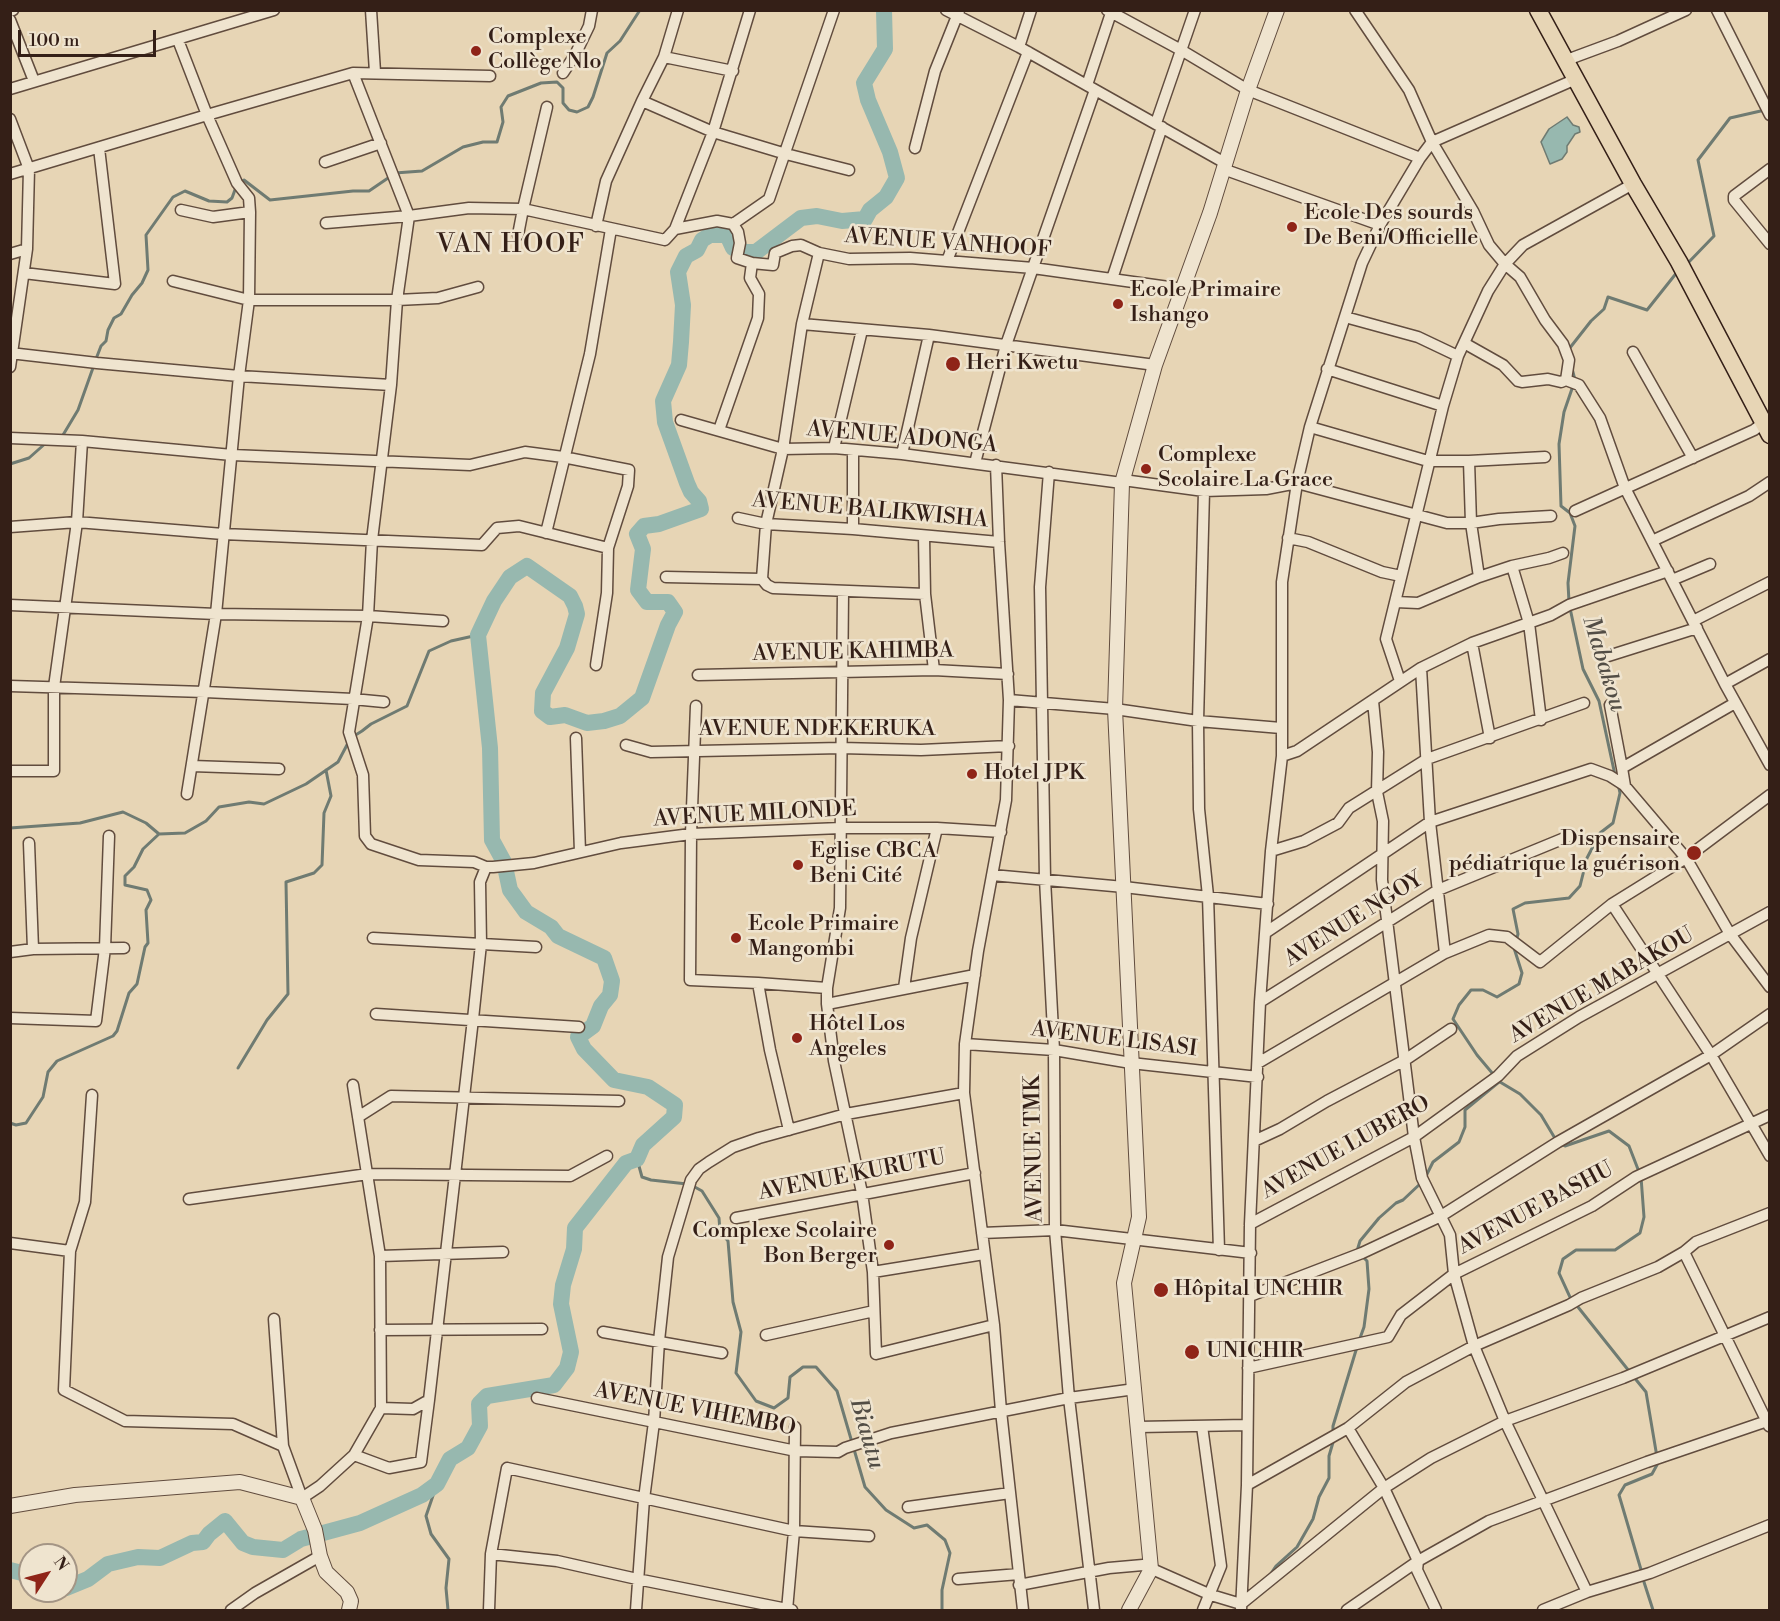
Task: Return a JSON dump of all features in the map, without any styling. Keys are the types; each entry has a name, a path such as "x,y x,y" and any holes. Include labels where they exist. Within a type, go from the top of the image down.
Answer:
{"main road":[{"path":"1538,10 1564,61 1768,425"}],"street":[{"path":"10,89 178,40 261,12 274,10"},
{"path":"371,10 375,72"},
{"path":"563,73 584,36 592,10"},
{"path":"596,226 606,181 664,57 678,10"},
{"path":"326,224 469,208 523,209 665,240 675,229 713,132 750,10"},
{"path":"733,224 769,199 834,10"},
{"path":"946,10 958,13 1159,125 1224,166 1380,225"},
{"path":"947,261 1023,49 1031,10"},
{"path":"1112,279 1195,10"},
{"path":"1355,10 1409,90 1432,142 1473,211 1489,244 1505,264 1520,277 1545,320 1563,344 1569,360 1572,381 1600,418 1625,488 1725,684 1770,765"},
{"path":"1564,61 1618,41 1686,10"},
{"path":"1717,10 1770,115"},
{"path":"975,463 1006,345 1091,87 1110,11 1248,90 1420,158"},
{"path":"1129,1611 1151,1569 1125,1283 1139,1217 1115,708 1123,481 1155,364 1183,289 1274,12"},
{"path":"915,148 935,71 958,13"},
{"path":"10,20 34,81"},
{"path":"178,40 237,183 249,198 250,212 249,300 239,376 216,614 187,795"},
{"path":"664,57 733,71"},
{"path":"353,73 409,216 397,300 391,385 372,540 368,616 353,699"},
{"path":"10,174 353,73 490,76"},
{"path":"1241,1607 1247,1485 1250,1224 1260,1002 1271,851 1282,756 1282,582 1297,483 1327,369 1362,263 1380,225 1420,158 1432,142 1576,79"},
{"path":"642,101 713,132 849,170"},
{"path":"518,235 547,107"},
{"path":"10,119 29,169 27,249 10,367"},
{"path":"325,162 381,143"},
{"path":"24,273 115,284 99,148"},
{"path":"1770,169 1734,196 1734,200 1770,244"},
{"path":"1400,681 1386,639 1443,406 1458,356 1488,291 1505,264 1523,245 1633,184"},
{"path":"181,210 213,217 250,212"},
{"path":"675,229 717,220 733,224 738,232 740,243 737,258 752,263 772,265 775,253 792,246 801,245 819,253"},
{"path":"546,532 590,354 611,229"},
{"path":"10,254 27,249"},
{"name":"AVENUE VANHOOF","path":"762,579 766,524 783,449 802,324 819,253 849,259 910,258 1033,268 1183,289"},
{"path":"719,430 758,318 759,294 750,278 752,263"},
{"path":"172,281 249,300 438,298 478,287"},
{"path":"1345,317 1418,337 1458,356"},
{"path":"802,324 929,335 1155,364"},
{"path":"834,448 862,330"},
{"path":"902,454 929,335"},
{"path":"1464,343 1503,365 1518,381 1548,379 1561,382 1572,381"},
{"path":"1633,352 1693,458"},
{"path":"12,353 239,376 391,385"},
{"path":"1327,369 1443,406"},
{"name":"AVENUE ADONGA","path":"681,420 783,449 834,448 902,454 1204,491 1266,489 1297,483"},
{"path":"1575,511 1768,425"},
{"path":"1310,427 1428,461 1545,457"},
{"path":"10,438 82,441 232,455 470,465 525,452 629,470 628,486 608,548 607,592 596,665"},
{"path":"10,771 54,771 54,687 77,522 82,441"},
{"path":"853,450 853,529"},
{"path":"1469,461 1471,523 1479,577"},
{"path":"996,465 1008,674 1009,746 1002,832 992,875 965,1044 964,1093 994,1325 1023,1611"},
{"name":"AVENUE TMK","path":"1049,472 1040,587 1045,879 1054,1050 1055,1230 1069,1398 1094,1611"},
{"path":"1652,540 1749,496 1770,482"},
{"path":"1297,483 1447,523 1551,516"},
{"path":"1204,491 1198,721 1199,810 1208,897 1219,1250"},
{"name":"AVENUE BALIKWISHA","path":"738,518 766,524 999,542"},
{"path":"10,527 77,522 223,534 482,545 497,528 519,526 608,548"},
{"path":"924,536 925,594 934,670"},
{"path":"1288,538 1308,542 1382,572 1401,576"},
{"path":"1396,602 1419,603 1479,577 1563,553"},
{"path":"1282,756 1297,752 1421,668 1472,643 1551,615 1569,605 1710,564"},
{"path":"1512,566 1529,623 1541,720"},
{"path":"666,577 762,579 773,588 925,594"},
{"path":"1605,657 1695,624 1770,582"},
{"path":"843,592 840,908 827,988 827,1004 834,1060 862,1193 873,1272 876,1354 994,1325"},
{"path":"10,605 216,614 368,616 443,621"},
{"path":"1472,643 1490,738"},
{"path":"1725,684 1770,659"},
{"path":"1421,668 1430,822 1445,953"},
{"name":"AVENUE KAHIMBA","path":"698,675 934,670 1008,674"},
{"path":"10,686 205,692 384,702"},
{"name":"AVENUE MILONDE","path":"353,699 349,732 363,774 365,836 371,844 419,860 474,862 490,867 513,866 621,843 690,834 841,828 937,828 1002,832"},
{"path":"1009,700 1115,708 1198,721 1281,728"},
{"path":"1373,701 1378,752 1377,792 1383,821 1382,880 1414,1137 1423,1180 1450,1235 1454,1274 1474,1346 1505,1421 1587,1592"},
{"path":"1271,851 1304,841 1338,823 1349,808 1427,759 1584,703"},
{"path":"1622,768 1735,703"},
{"path":"1610,705 1624,786"},
{"path":"696,706 690,834 690,980 827,988"},
{"path":"576,738 580,852"},
{"name":"AVENUE NDEKERUKA","path":"626,745 651,752 841,748 921,750 1009,746"},
{"path":"192,766 279,769"},
{"path":"1266,933 1430,822 1592,769 1610,776 1624,786 1686,858 1730,934 1770,987"},
{"path":"1258,1063 1445,953 1489,935 1507,937 1540,962 1612,904 1686,858 1770,795"},
{"path":"904,988 911,938 937,828"},
{"name":"AVENUE NGOY","path":"1260,1002 1438,890 1572,835"},
{"path":"10,1018 96,1021 105,948 109,836"},
{"path":"29,843 33,949"},
{"path":"354,1455 389,1468 421,1462 481,944 480,882 490,867"},
{"path":"992,875 1124,887 1268,904"},
{"path":"1612,904 1711,1055 1770,1156"},
{"name":"AVENUE MABAKOU","path":"1494,1079 1517,1056 1578,1017 1770,912"},
{"path":"373,938 536,947"},
{"path":"10,952 33,949 124,948"},
{"path":"827,1004 975,975"},
{"path":"758,983 770,1050 789,1130"},
{"path":"376,1014 579,1027"},
{"path":"1250,1296 1359,1254 1441,1216 1558,1142 1711,1055 1770,1014"},
{"path":"1254,1141 1405,1060 1451,1029"},
{"name":"AVENUE LISASI","path":"965,1044 1054,1050 1131,1064 1258,1077"},
{"name":"AVENUE LUBERO","path":"1250,1224 1414,1137 1494,1079"},
{"path":"10,1506 75,1495 240,1482 302,1498 320,1486 354,1455 381,1408 380,1256 353,1085"},
{"path":"636,1611 644,1499 654,1422 659,1341 668,1257 689,1185 699,1170 732,1147 846,1114 964,1093"},
{"path":"92,1095 85,1202 70,1251 64,1390 125,1421 233,1424 283,1446"},
{"path":"358,1117 391,1096 619,1101"},
{"name":"AVENUE BASHU","path":"1248,1368 1388,1337 1401,1315 1454,1274 1592,1206 1641,1174 1770,1115"},
{"path":"189,1199 368,1174 570,1176 607,1156"},
{"name":"AVENUE KURUTU","path":"736,1218 975,1173"},
{"path":"1247,1485 1339,1433 1406,1382 1474,1346 1581,1298 1658,1267 1696,1242 1770,1213"},
{"path":"982,1233 1055,1230 1251,1253"},
{"path":"10,1243 70,1251"},
{"path":"380,1256 503,1252"},
{"path":"1347,1611 1418,1561 1489,1521 1647,1462 1769,1423 1684,1252"},
{"path":"873,1272 984,1254"},
{"path":"766,1335 874,1311"},
{"path":"1241,1607 1384,1488 1431,1458 1505,1421 1623,1378 1770,1317"},
{"path":"274,1319 283,1446 326,1572 347,1592 351,1601 350,1611"},
{"path":"380,1330 542,1329"},
{"path":"603,1332 722,1353"},
{"name":"AVENUE VIHEMBO","path":"537,1398 796,1451 838,1452 891,1433 1069,1398 1135,1389"},
{"path":"381,1408 413,1409 429,1400"},
{"path":"1138,1427 1247,1425"},
{"path":"1202,1426 1221,1566 1203,1611"},
{"path":"491,1554 557,1561 789,1610 794,1531 795,1427"},
{"path":"1339,1433 1384,1488 1418,1561 1418,1570 1436,1611"},
{"path":"489,1611 491,1554 507,1468 794,1531 869,1536"},
{"path":"908,1507 1010,1493"},
{"path":"1543,1611 1566,1606 1587,1592 1645,1574 1770,1525"},
{"path":"231,1611 318,1543"},
{"path":"958,1579 1019,1579 1143,1565 1241,1607"}],"water":[{"path":"1567,117 1573,125 1579,127 1580,132 1575,134 1567,146 1567,152 1562,159 1550,164 1541,142 1549,129"}],"waterway":[{"path":"395,173 422,171 463,147 483,142 497,142 503,122 501,107 508,96 541,83 557,82 563,88 563,103 569,110 577,112 588,107 607,53 620,41 640,10"},
{"path":"78,1583 88,1579 108,1564 138,1557 160,1558 192,1543 203,1542 225,1521 243,1543 253,1547 283,1550 301,1539 360,1523 422,1495 437,1484 450,1459 468,1448 480,1426 479,1404 487,1396 554,1385 567,1368 571,1352 561,1304 563,1285 574,1249 575,1228 626,1163 637,1159 643,1145 674,1117 675,1105 648,1087 614,1080 584,1049 578,1037 593,1026 601,1006 610,995 612,981 604,958 558,936 551,927 526,912 510,890 504,862 492,840 490,748 478,635 494,601 510,577 527,566 570,596 577,614 567,648 543,693 542,711 550,717 565,715 587,723 604,721 620,716 642,698 668,625 675,612 668,602 647,602 638,590 643,549 637,534 644,526 659,524 701,509 699,501 687,483 665,422 663,401 679,365 681,342 683,305 678,272 686,256 697,250 702,240 710,235 727,235 733,248 756,252 801,218 817,216 842,221 865,219 870,210 886,197 897,178 890,152 868,100 864,83 885,49 884,10"},
{"name":"Mabakou","path":"1686,265 1714,236 1698,160 1730,118 1765,110"},
{"path":"240,182 244,180 270,200 369,191 391,176"},
{"path":"96,359 101,346 106,341 114,318 121,314 142,283 148,270 146,235 173,197 185,191 209,201 227,202 232,198 236,187"},
{"name":"Mabakou","path":"1569,349 1591,321 1604,309 1608,297 1647,310 1678,271"},
{"path":"63,435 78,410 94,365"},
{"name":"Mabakou","path":"1569,602 1568,583 1575,526 1570,513 1561,506 1559,444 1564,412 1575,380 1572,368"},
{"path":"10,464 29,458 47,442"},
{"name":"Mabakou","path":"1570,608 1583,669 1599,701 1615,775"},
{"path":"354,736 371,724 407,706 429,651 451,641 478,635"},
{"path":"10,1123 16,1125 26,1123 43,1097 48,1072 57,1061 113,1036 117,1031 129,993 137,984 145,947 148,943 146,910 151,900 147,890 125,885 125,876 134,867 143,849 159,834 185,833 206,821 219,807 249,802 264,804 306,784 338,762 348,743"},
{"path":"238,1068 267,1020 288,994 286,882 314,873 322,865 324,813 331,796 326,770"},
{"path":"1556,1140 1541,1115 1520,1094 1500,1082 1493,1074 1453,1019 1459,1005 1471,990 1483,990 1497,997 1519,984 1522,973 1514,948 1518,934 1513,909 1525,903 1569,898 1580,886 1587,858 1600,833 1613,823 1620,793 1618,784"},
{"path":"10,828 80,823 123,812 146,823 159,834"},
{"path":"1425,1178 1433,1162 1459,1142 1465,1127 1465,1110 1499,1082"},
{"path":"1561,1144 1565,1146 1609,1131 1629,1146 1641,1177 1644,1217 1640,1233 1615,1250 1576,1250 1563,1259 1559,1273 1570,1297 1629,1371"},
{"name":"Biautu","path":"637,1159 642,1177 687,1184"},
{"path":"1357,1251 1360,1241 1379,1218 1421,1183"},
{"name":"Biautu","path":"693,1186 702,1191 719,1218 720,1231 728,1241 733,1302 741,1332 736,1373 756,1401 774,1408 788,1398 790,1377 803,1367 816,1367 837,1391 865,1487 886,1510 914,1528 927,1525 945,1540 950,1553 942,1590 942,1610"},
{"path":"1359,1341 1364,1327 1369,1289 1367,1261 1363,1257"},
{"path":"1333,1432 1357,1347"},
{"path":"1633,1376 1646,1392 1658,1463 1652,1474 1625,1485 1619,1495 1642,1573"},
{"path":"1270,1575 1276,1566 1297,1547 1313,1519 1319,1497 1329,1478 1329,1456 1334,1439"},
{"path":"437,1484 426,1516 431,1534 449,1559 446,1588 448,1610"},
{"path":"10,1570 18,1572"},
{"path":"1643,1579 1653,1610"}],"place":[{"name":"Complexe Collège Nlo","path":"476,51"},
{"name":"Ecole Des sourds De Beni/Officielle","path":"1292,227"},
{"name":"Ecole Primaire Ishango","path":"1118,304"},
{"name":"Heri Kwetu","path":"953,364"},
{"name":"Complexe Scolaire La Grace","path":"1146,469"},
{"name":"Hotel JPK","path":"972,774"},
{"name":"Dispensaire pédiatrique la guérison","path":"1694,853"},
{"name":"Eglise CBCA Beni Cité","path":"798,865"},
{"name":"Ecole Primaire Mangombi","path":"736,938"},
{"name":"Hôtel Los Angeles","path":"797,1038"},
{"name":"Complexe Scolaire Bon Berger","path":"889,1245"},
{"name":"Hôpital UNCHIR","path":"1161,1290"},
{"name":"UNICHIR","path":"1192,1352"}],"district":[{"name":"VAN HOOF","path":"511,246"}]}
